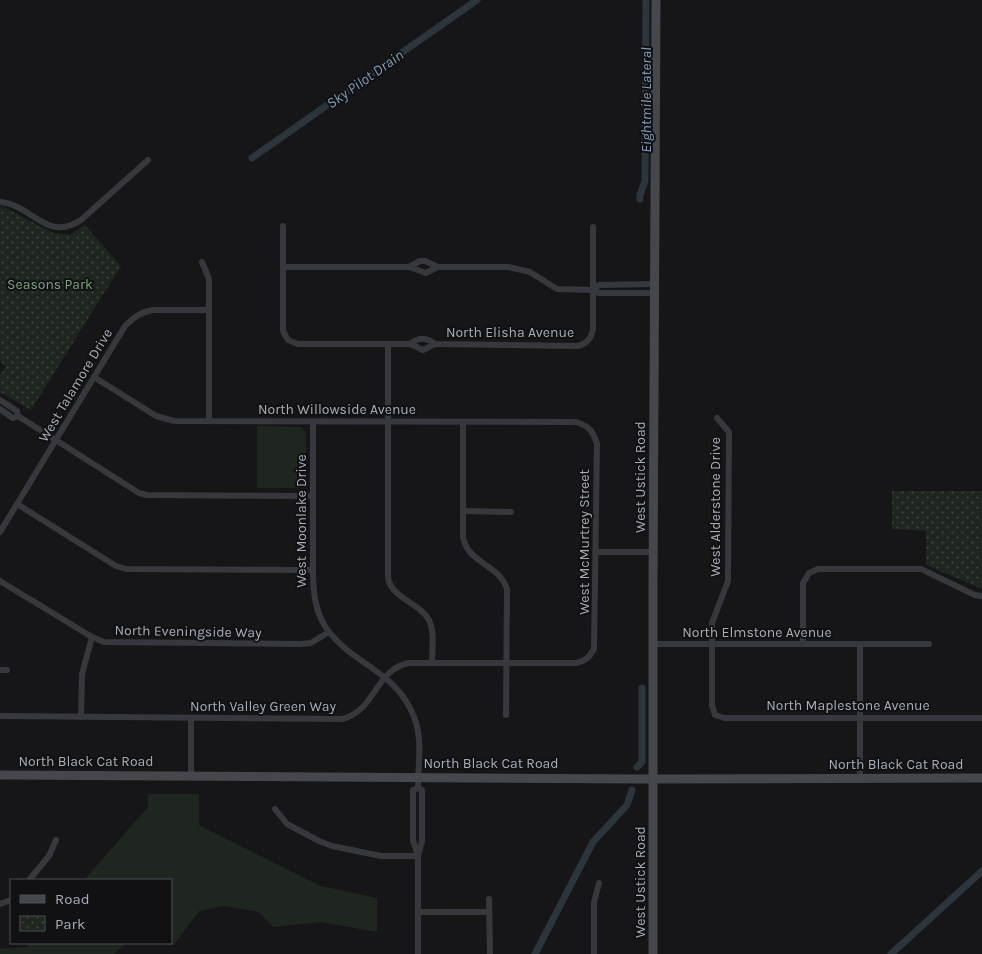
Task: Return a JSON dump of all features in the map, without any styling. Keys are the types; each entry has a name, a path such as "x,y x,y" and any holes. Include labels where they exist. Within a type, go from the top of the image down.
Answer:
{"main road":[{"name":"West Ustick Road","path":"653,954 656,0"},
{"name":"North Black Cat Road","path":"0,775 982,778"}],"street":[{"path":"0,202 19,208 50,226 65,227 74,225 148,160"},
{"path":"283,226 283,267 409,267 426,273 438,267"},
{"path":"593,227 594,290"},
{"path":"409,267 420,261 438,267 517,268 530,272 557,289 594,290 599,285 654,289"},
{"path":"202,262 209,278 209,422"},
{"name":"North Elisha Avenue","path":"283,267 283,331 288,340 298,344 410,344 423,350 435,344"},
{"name":"North Elisha Avenue","path":"410,344 422,338 435,344 579,346 592,337 594,290"},
{"name":"West Talamore Drive","path":"0,532 125,326 138,315 153,310 209,310"},
{"path":"388,344 388,575 390,586 422,611 429,620 432,632 432,663"},
{"name":"North Willowside Avenue","path":"94,377 163,419 174,421 576,422 591,429"},
{"path":"0,400 16,411 18,416 139,493 147,495 313,496"},
{"path":"0,409 13,418 18,416"},
{"name":"West Alderstone Drive","path":"715,715 712,705 712,622 728,581 729,432 717,418"},
{"name":"West Moonlake Drive","path":"313,422 312,570 316,605 321,619 329,632 346,648 385,677 403,695 415,718 419,739 418,788 422,790 422,841 418,856"},
{"path":"463,422 462,537 468,551 498,573 504,579 507,589 506,715"},
{"name":"West McMurtrey Street","path":"590,656 595,642 597,444 591,429"},
{"path":"17,504 116,566 126,569 312,570"},
{"path":"463,511 511,512"},
{"path":"596,552 653,552"},
{"path":"803,644 803,583 809,573 818,569 921,569 975,595 982,596"},
{"name":"North Eveningside Way","path":"0,581 92,637 104,642 290,645 311,643 329,632"},
{"path":"81,717 82,674 92,637"},
{"name":"North Elmstone Avenue","path":"653,644 929,644"},
{"path":"860,644 860,778"},
{"name":"North Valley Green Way","path":"0,716 342,719 357,713 392,669 401,664 576,663 584,661 590,656"},
{"name":"North Maplestone Avenue","path":"715,715 724,718 982,718"},
{"path":"191,718 191,776"},
{"path":"274,809 287,824 332,846 381,856 418,856 418,954"},
{"path":"30,879 49,856 56,840"},
{"path":"594,954 594,902 599,883"},
{"path":"489,899 490,954"},
{"path":"418,912 489,912"}],"green space":[{"name":"Seasons Park","path":"4,207 53,233 70,235 85,225 121,266 31,410 0,392 0,375 5,367 0,361 0,208"},
{"path":"257,426 301,427 306,433 306,482 300,488 257,488"},
{"path":"892,491 982,491 982,589 926,565 926,531 892,529"},
{"path":"148,794 199,794 199,825 321,886 377,898 377,932 321,922 273,927 259,912 224,906 199,911 174,945 164,944 172,944 172,879 85,879 148,807"},
{"path":"29,944 125,944 114,954 0,954 0,949 27,947"}],"waterway":[{"name":"Sky Pilot Drain","path":"252,158 477,0"},
{"name":"Eightmile Lateral","path":"640,199 645,181 646,0"},
{"name":"Eightmile Lateral","path":"637,767 642,762 642,688"},
{"name":"Eightmile Lateral","path":"535,954 593,842 627,805 632,790"},
{"path":"891,954 982,871"}]}
